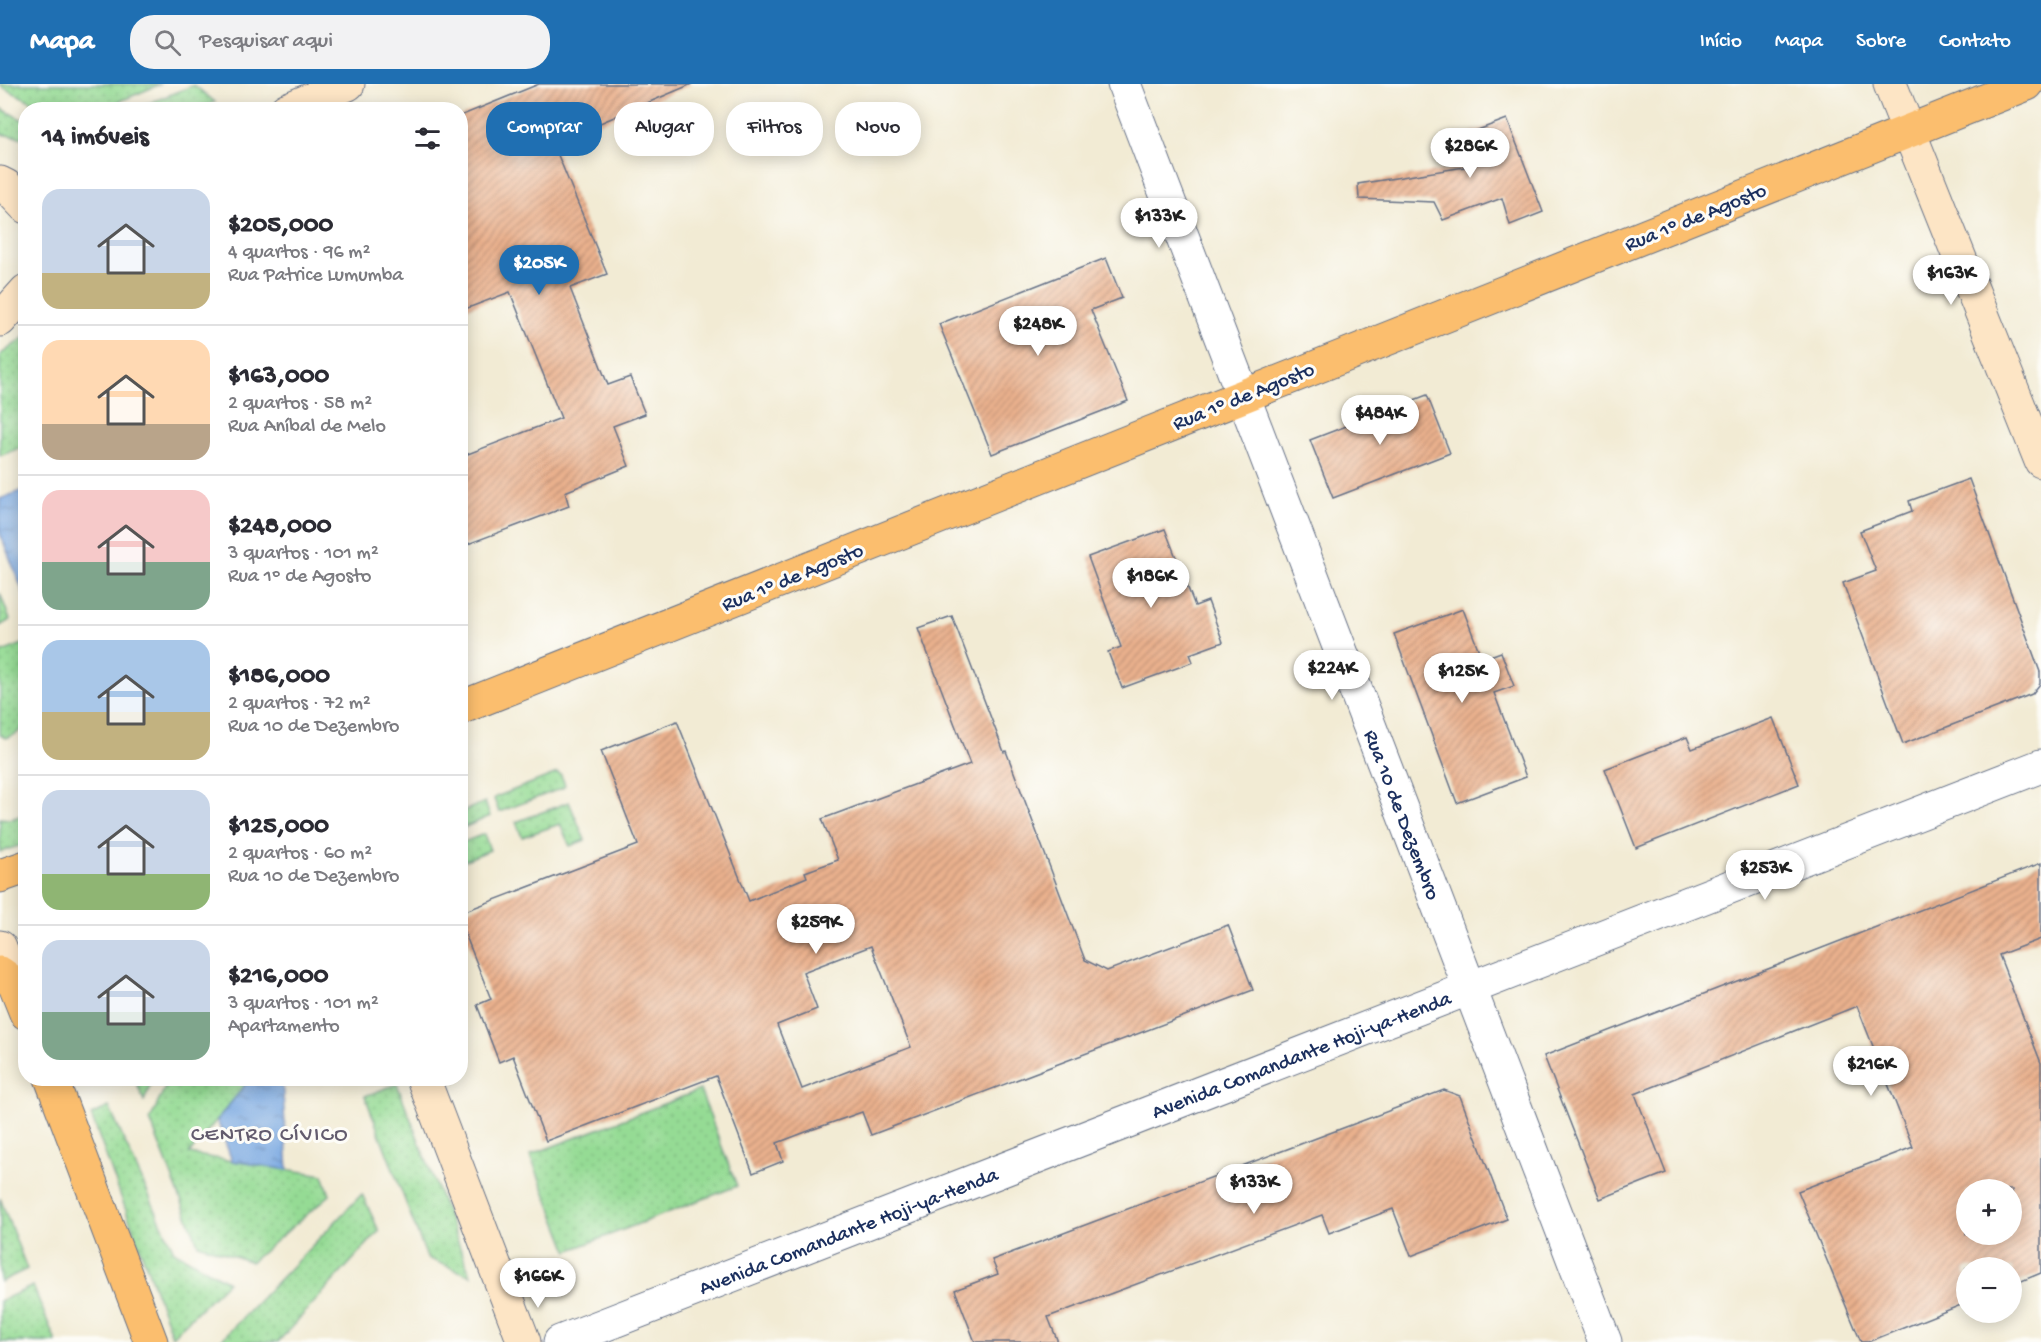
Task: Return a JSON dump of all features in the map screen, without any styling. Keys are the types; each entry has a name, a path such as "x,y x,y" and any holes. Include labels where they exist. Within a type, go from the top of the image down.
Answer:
{"main road":[{"name":"Rua 1º de Agosto","path":"468,705 2027,84"},
{"path":"0,876 18,870"},
{"path":"7,978 18,998"},
{"path":"54,1086 151,1342"}],"street":[{"path":"305,102 348,84"},
{"name":"Rua 10 de Dezembro","path":"1124,84 1605,1342"},
{"path":"1890,84 2041,461"},
{"path":"0,177 18,180"},
{"path":"0,183 18,199"},
{"path":"0,320 18,300"},
{"name":"Avenida Comandante Hoji-ya-Henda","path":"560,1342 2041,766"},
{"path":"0,947 7,978"},
{"path":"426,1086 524,1342"}],"green space":[{"path":"0,84 161,84 118,102 32,102"},
{"path":"194,85 215,102 152,102"},
{"path":"0,108 18,117 18,137 0,134"},
{"path":"18,342 18,449 0,456 0,355"},
{"path":"0,593 10,620 0,626"},
{"path":"18,646 18,732 5,738 0,735 0,653"},
{"path":"557,773 561,775 565,785 563,788 499,812 494,799 496,797"},
{"path":"485,802 490,816 468,826 468,809"},
{"path":"569,802 585,840 570,846 560,824 522,837 516,822"},
{"path":"18,816 18,846 0,852 0,818 11,819"},
{"path":"484,834 490,850 468,859 468,840"},
{"path":"138,1086 150,1086 144,1101"},
{"path":"166,1086 244,1086 189,1154 323,1175 330,1195 251,1262 198,1244 150,1120"},
{"path":"398,1086 471,1276 427,1258 365,1096"},
{"path":"700,1090 737,1186 568,1251 530,1155"},
{"path":"109,1107 174,1251 228,1282 172,1336 91,1115"},
{"path":"362,1194 379,1231 278,1342 219,1342"},
{"path":"0,1198 27,1269 0,1282"},
{"path":"33,1286 56,1342 0,1342 0,1301"}],"water":[{"path":"18,492 18,579 0,533 0,499"},
{"path":"244,1086 282,1086 288,1170 232,1161 217,1120"}],"building":[{"path":"539,84 692,84 650,102 614,102 614,117 602,122 602,102 495,102"},
{"path":"486,105 486,156 558,156 607,274 570,288 608,385 630,377 645,414 613,426 629,466 565,492 569,506 468,544 468,454 561,418 510,292 468,308 468,113"},
{"path":"1507,119 1543,212 1510,225 1502,198 1443,220 1434,202 1359,199 1358,184 1465,167 1454,139"},
{"path":"1106,258 1122,298 1091,310 1128,401 992,454 939,324"},
{"path":"1427,395 1450,453 1333,498 1310,440"},
{"path":"1969,479 2040,672 2040,684 2032,694 1903,744 1843,583 1876,571 1860,531 1912,511 1909,501"},
{"path":"1165,529 1195,606 1208,601 1223,642 1190,654 1193,662 1122,688 1108,652 1121,647 1088,557"},
{"path":"1463,609 1482,659 1501,652 1514,686 1494,693 1526,777 1457,803 1394,634"},
{"path":"952,616 1085,960 1107,971 1228,925 1253,990 871,1135 862,1112 811,1130 777,1143 783,1161 753,1173 716,1076 546,1141 513,1056 499,1062 477,1005 491,999 468,941 468,910 638,845 601,751 677,721 749,901 807,877 805,872 838,860 822,819 970,764 918,628","holes":["871,946 911,1047 802,1089 777,1025 817,1009 803,972"]},
{"path":"1773,718 1799,784 1636,848 1605,769 1687,737 1692,749"},
{"path":"2041,863 2041,939 1999,955 2041,1063 2041,1273 2022,1281 2022,1257 1956,1257 1956,1307 1868,1342 1861,1342 1798,1191 1913,1147 1857,1006 1635,1094 1666,1173 1600,1199 1544,1056"},
{"path":"1444,1090 1460,1096 1507,1219 1411,1256 1393,1209 1329,1233 1322,1215 1048,1317 1058,1342 975,1342 955,1290 998,1274 992,1260"}],"district":[{"name":"CENTRO CÍVICO","path":"270,1132"}]}
